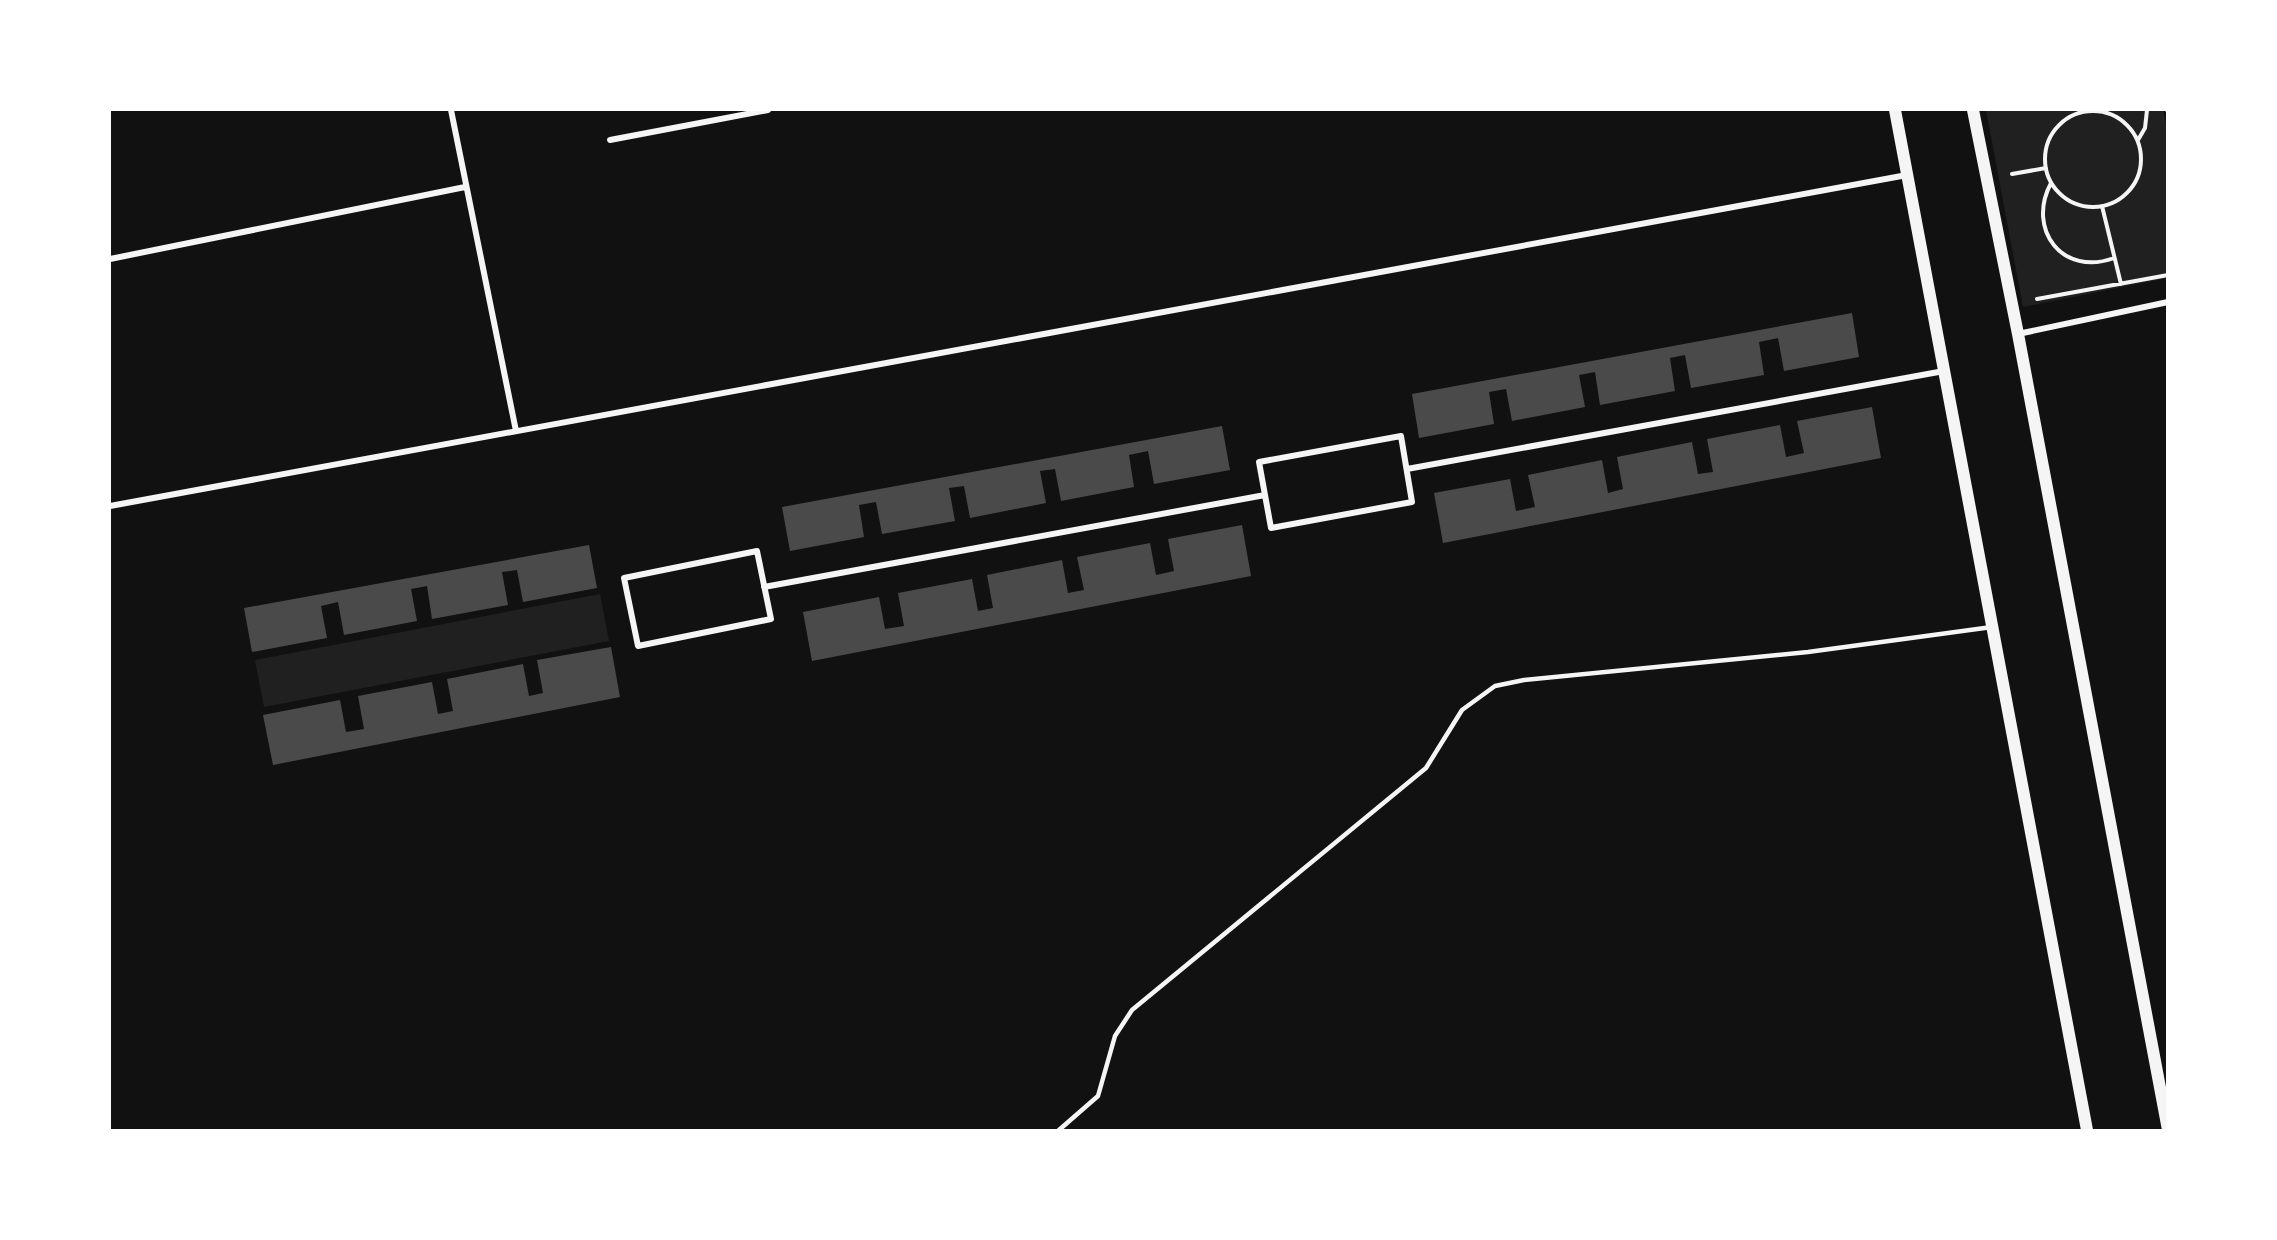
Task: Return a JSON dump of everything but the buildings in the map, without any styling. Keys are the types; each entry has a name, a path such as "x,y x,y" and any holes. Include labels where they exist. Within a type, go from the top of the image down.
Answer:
{"main road":[{"path":"1895,110 2087,1131"},
{"path":"1973,110 2018,334 2168,1130"}],"street":[{"path":"450,110 516,431"},
{"path":"610,140 728,113 768,110"},
{"path":"110,506 1907,175"},
{"path":"110,259 465,188"},
{"path":"2018,334 2168,302"},
{"path":"1407,469 1944,371"},
{"path":"1401,436 1407,469 1412,502 1271,528 1259,462 1401,436"},
{"path":"764,587 1265,495"},
{"path":"757,551 764,587 771,619 638,646 624,579 757,551"}],"lane":[{"path":"1059,1131 1098,1096 1115,1036 1132,1010 1426,768 1462,710 1495,686 1524,680 1808,652 1992,627"}],"path":[{"path":"2086,110 2102,111 2117,117 2129,127 2138,140 2141,156 2140,172 2133,186 2121,198 2102,206 2091,207 2075,203 2061,195 2051,183 2046,168 2048,142 2054,131 2074,114 2086,110"},
{"path":"2138,140 2145,128 2147,110"},
{"path":"2002,176 2046,168"},
{"path":"2051,183 2042,208 2045,229 2055,246 2065,255 2077,260 2102,262 2114,258"},
{"path":"2102,206 2121,284"},
{"path":"2036,299 2168,275"}],"shaded area":[{"path":"1986,110 2163,110 2168,132 2167,278 2023,307"},
{"path":"600,594 609,641 264,707 255,660"}]}
